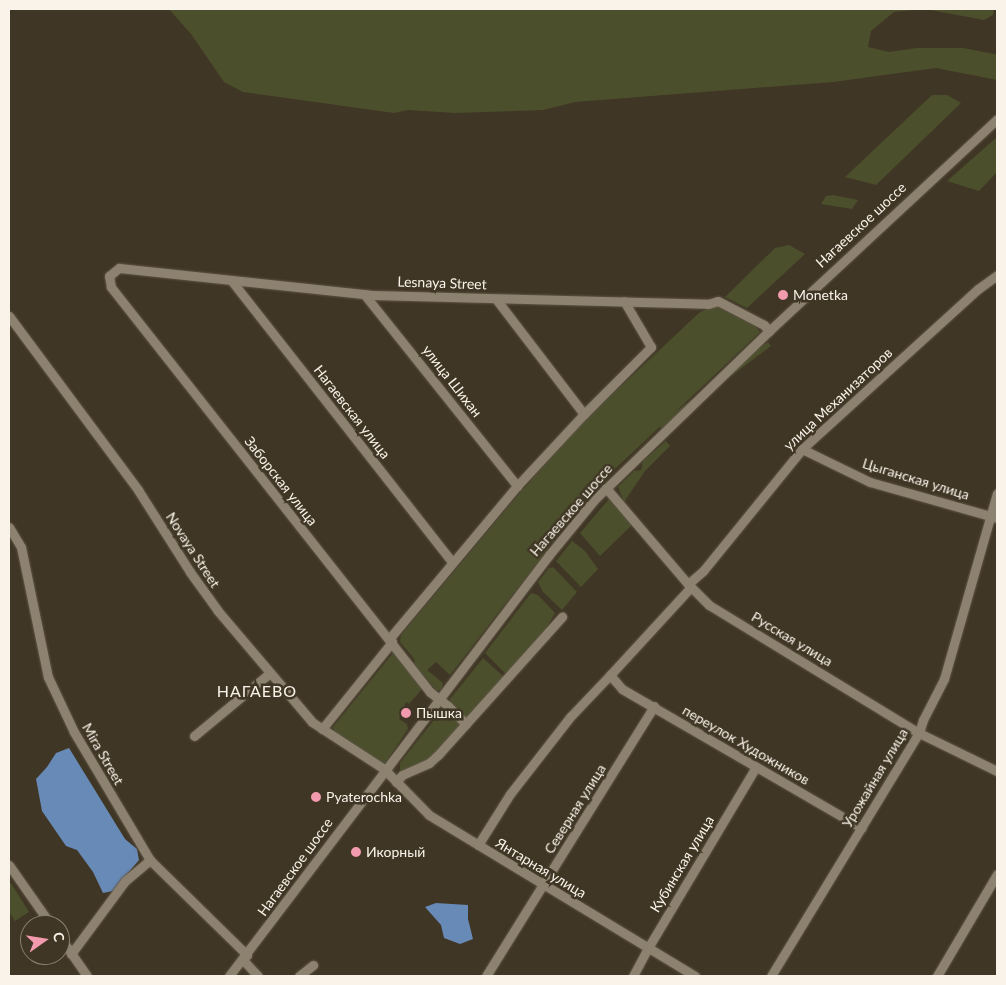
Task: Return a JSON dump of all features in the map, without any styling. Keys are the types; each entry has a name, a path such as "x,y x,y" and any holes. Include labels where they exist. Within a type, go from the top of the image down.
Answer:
{"street":[{"name":"Нагаевское шоссе","path":"229,976 549,554 606,488 768,331 996,122"},
{"name":"Lesnaya Street","path":"110,276 118,268 364,294 708,304 718,301 764,325 768,331"},
{"name":"улица Механизаторов","path":"478,846 510,794 570,717 690,586 802,449 997,275"},
{"name":"Заборская улица","path":"110,276 111,288 430,692 466,724"},
{"name":"Нагаевская улица","path":"231,280 452,562"},
{"name":"улица Шихан","path":"364,294 518,486"},
{"path":"496,299 584,414"},
{"path":"322,729 452,562 584,414 651,347 624,301"},
{"name":"Novaya Street","path":"9,316 138,490 190,572 218,611 312,722 384,770"},
{"name":"Цыганская улица","path":"802,449 870,482 994,517"},
{"name":"Русская улица","path":"606,488 690,586 709,605 919,733 997,771"},
{"name":"Урожайная улица","path":"771,976 919,733 923,720 944,679 994,517 997,493"},
{"name":"Mira Street","path":"9,527 22,547 44,659 53,689 74,732 150,860 245,957 258,976"},
{"path":"396,782 402,775 429,763 562,617"},
{"path":"194,736 270,673"},
{"name":"переулок Художников","path":"610,674 622,689 862,828"},
{"name":"Северная улица","path":"486,976 544,886 654,706"},
{"name":"Кубинская улица","path":"633,976 756,767"},
{"name":"Янтарная улица","path":"384,770 429,815 695,976"},
{"path":"87,976 71,954 125,882 150,860"},
{"path":"9,864 44,915"},
{"path":"937,976 997,874"},
{"path":"299,976 313,965"}],"green space":[{"path":"169,9 924,9 894,12 871,31 868,47 889,52 917,48 963,48 994,54 997,55 997,80 936,68 833,82 575,102 543,110 455,113 408,110 394,113 243,92 224,82 191,34"},
{"path":"925,9 994,9 993,15 984,20"},
{"path":"932,95 947,95 961,103 876,185 845,177"},
{"path":"996,138 997,172 979,191 947,181"},
{"path":"833,195 858,200 852,209 821,204 826,196"},
{"path":"789,245 805,254 747,308 725,297 775,248"},
{"path":"716,306 756,327 760,332 597,486 450,675 436,662 427,670 443,683 441,690 436,690 414,664 415,660 400,642 401,635 518,495 586,419 700,312"},
{"path":"768,342 771,346 662,428 659,424"},
{"path":"666,441 670,446 645,471 624,502 618,487 634,471 641,470 643,461"},
{"path":"609,499 632,525 600,556 580,533"},
{"path":"572,541 585,551 598,569 581,587 556,561"},
{"path":"553,567 577,592 562,610 543,592 538,582 549,568"},
{"path":"531,593 538,595 555,613 544,632 507,675 485,653"},
{"path":"393,653 411,671 422,689 409,704 406,702 399,719 407,724 408,729 386,762 382,763 343,736 336,734 333,727"},
{"path":"483,658 505,678 467,718 450,704 450,699"},
{"path":"445,706 463,724 426,762 400,774 400,763"},
{"path":"11,883 29,912 20,915 20,918 15,921 9,912 9,885"}],"water":[{"path":"69,748 125,839 137,849 139,860 113,891 103,893 93,872 77,850 66,846 42,811 36,779 56,753"},
{"path":"436,903 468,905 468,919 473,939 460,944 444,938 441,925 425,907"}],"place":[{"name":"Monetka","path":"783,295"},
{"name":"Пышка","path":"406,713"},
{"name":"Pyaterochka","path":"316,797"},
{"name":"Икорный","path":"356,852"}],"district":[{"name":"НАГАЕВО","path":"257,691"}]}
